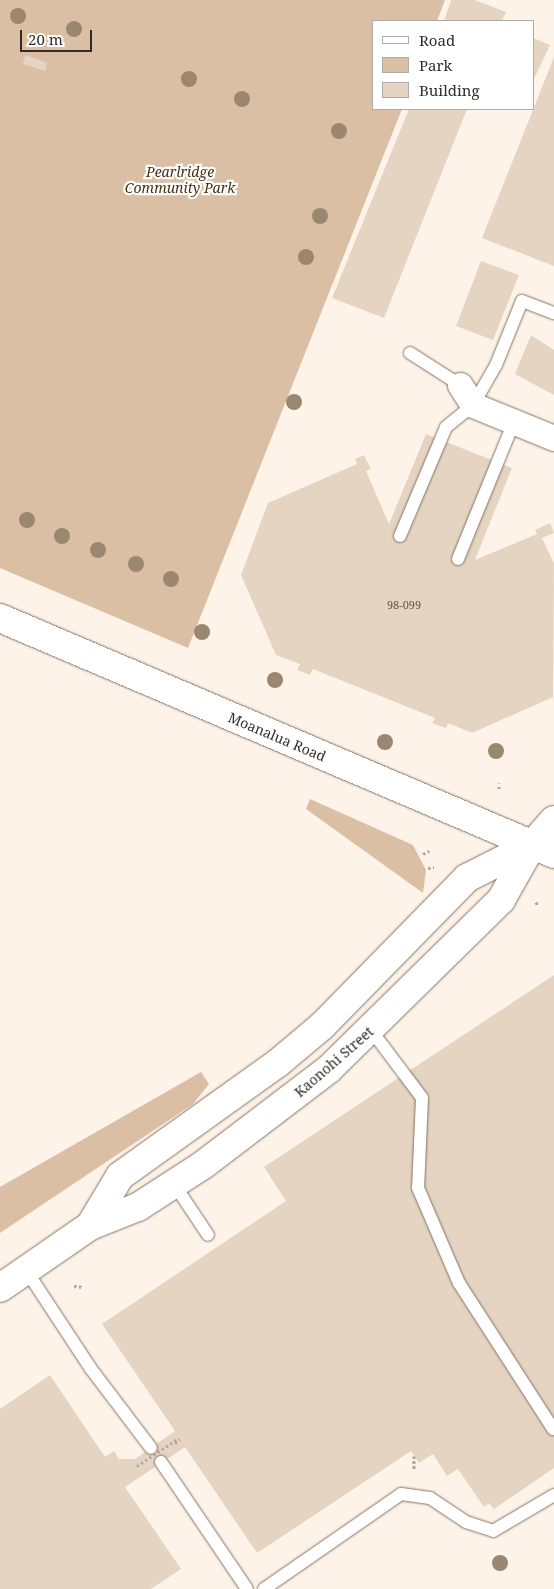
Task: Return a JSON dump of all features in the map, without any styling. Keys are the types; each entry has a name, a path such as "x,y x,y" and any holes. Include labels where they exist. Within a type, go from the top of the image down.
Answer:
{"street":[{"path":"466,395 514,422 554,438"},
{"name":"Moanalua Road","path":"0,618 543,850"},
{"name":"Kaonohi Street","path":"0,1288 90,1226 138,1208 174,1184 262,1122 371,1030 501,900 543,850 554,820"},
{"name":"Kaonohi Street","path":"90,1226 120,1176 199,1123 308,1038 467,878 543,850"}],"lane":[{"path":"400,536 446,427 466,395 496,366 522,300 554,313"},
{"path":"410,354 466,395"},
{"path":"458,560 514,422"},
{"path":"371,1030 422,1098 418,1188 459,1283 553,1429"},
{"path":"174,1184 208,1235"},
{"path":"26,1270 91,1369 151,1448"},
{"path":"161,1462 247,1589"},
{"path":"264,1589 401,1494 430,1498 466,1522 493,1531 554,1495"}],"path":[{"path":"498,789 499,783"},
{"path":"423,854 429,851"},
{"path":"428,868 434,867"},
{"path":"74,1286 82,1287"},
{"path":"137,1466 180,1439 175,1443"},
{"path":"414,1456 414,1469"}],"green space":[{"name":"Pearlridge Community Park","path":"0,0 445,0 437,20 372,20 372,110 402,110 188,648 0,568"},
{"path":"310,799 413,845 426,870 423,893 306,809"},
{"path":"201,1072 209,1084 193,1104 0,1233 0,1187"}],"building":[{"path":"451,0 475,0 506,12 502,20 444,20"},
{"path":"534,38 550,45 534,76"},
{"path":"25,55 47,63 45,71 23,64"},
{"path":"554,57 554,266 482,238"},
{"path":"409,110 467,110 384,318 332,298"},
{"path":"481,261 519,275 493,340 456,326"},
{"path":"531,335 554,350 554,395 515,374"},
{"path":"426,434 512,468 475,560 537,534 535,530 550,523 554,533 542,538 554,564 553,697 472,733 448,723 446,728 432,723 435,718 313,669 310,675 297,670 300,664 276,655 241,575 268,503 357,464 355,459 364,455 371,469 366,471 389,524"},
{"path":"554,975 554,1468 494,1509 489,1503 484,1507 458,1469 447,1476 433,1454 419,1463 411,1451 257,1553 185,1447 125,1487 181,1569 151,1589 0,1589 0,1409 50,1375 105,1457 114,1451 119,1459 135,1459 175,1431 102,1324 286,1201 264,1167"}]}
